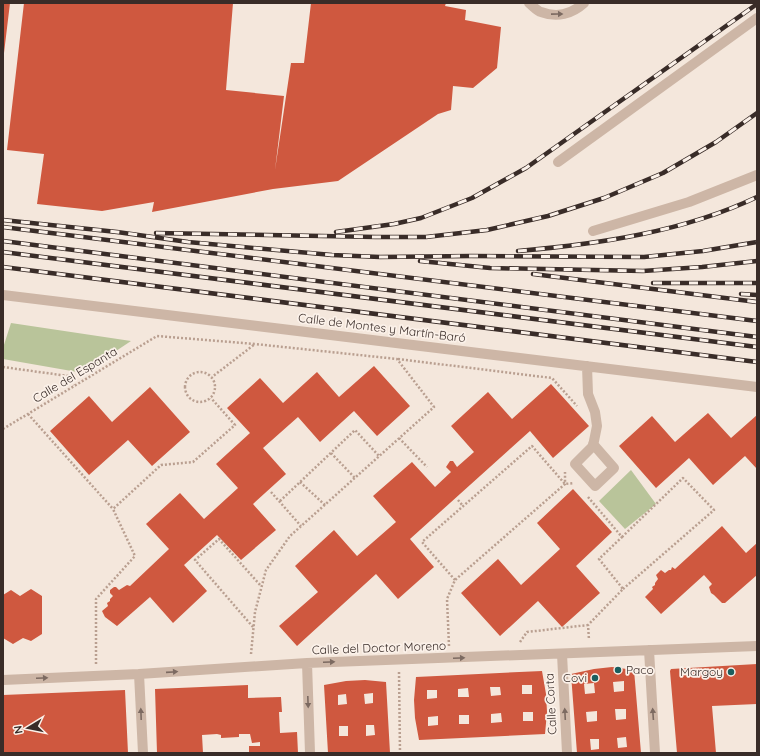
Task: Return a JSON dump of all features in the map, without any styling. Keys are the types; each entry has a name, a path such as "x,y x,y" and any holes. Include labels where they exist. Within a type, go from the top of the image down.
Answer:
{"street":[{"path":"529,3 540,12 557,16 576,11 584,3"},
{"path":"558,162 757,18"},
{"path":"593,231 689,202 757,175"},
{"name":"Calle de Montes y Martín-Baró","path":"3,295 757,387"},
{"path":"587,366 588,394 595,412 597,426 594,444"},
{"name":"Calle del Doctor Moreno","path":"3,680 140,674 307,663 757,646"},
{"path":"649,650 655,753"},
{"name":"Calle Corta","path":"562,654 567,753"},
{"path":"307,663 310,753"},
{"path":"140,674 143,753"}],"path":[{"name":"Calle del Espanta","path":"3,429 156,336 255,344"},
{"path":"212,377 255,344 397,359 552,378 578,406"},
{"path":"250,667 255,612 261,586 266,570 290,536 434,407 397,359"},
{"path":"3,367 68,376 74,385"},
{"path":"197,372 208,374 212,377 215,383 215,389 211,398 203,402 192,400 186,392 185,387 189,376 197,372"},
{"path":"113,509 161,465 193,462 234,425 211,398"},
{"path":"28,414 113,509 135,556 96,600 96,675"},
{"path":"280,501 355,430 379,456"},
{"path":"399,438 427,467"},
{"path":"456,580 422,542 532,446 565,484"},
{"path":"331,453 355,478"},
{"path":"565,484 566,469"},
{"path":"510,656 527,632 588,625 624,589 714,510 683,478 599,559 624,589"},
{"path":"300,482 325,505"},
{"path":"449,658 448,599 456,580 565,484 576,482"},
{"path":"271,492 301,526"},
{"path":"586,495 622,537"},
{"path":"458,500 463,506"},
{"path":"253,628 195,560 219,539 261,586"},
{"path":"588,625 590,653"},
{"path":"399,660 400,753"}],"green space":[{"path":"11,323 131,341 83,373 3,359 3,348"},
{"path":"631,470 656,504 625,529 599,501"}],"building":[{"path":"3,3 10,3 4,53 3,53"},
{"path":"24,3 233,3 226,90 284,96 275,170 291,63 304,63 311,3 446,3 445,6 466,10 465,20 501,27 497,68 473,88 453,86 451,110 438,114 338,181 273,189 152,212 154,202 102,211 37,204 44,154 7,150"},
{"path":"374,366 410,406 377,436 354,411 320,442 298,417 263,448 286,474 253,504 276,530 241,560 217,535 184,565 207,591 173,623 150,597 117,626 105,617 102,611 108,606 107,603 113,596 110,593 110,590 114,587 119,590 127,585 130,586 169,549 146,524 180,493 204,519 238,488 216,464 250,433 227,408 260,378 283,403 317,372 339,397"},
{"path":"551,384 589,426 553,458 530,431 410,539 434,567 398,599 376,574 297,646 279,626 318,592 295,566 334,530 357,556 396,522 373,496 412,462 435,487 451,472 446,467 450,461 453,461 457,467 474,452 451,426 488,392 512,419"},
{"path":"150,387 190,432 152,466 128,440 89,475 50,431 89,396 112,422"},
{"path":"708,413 731,438 757,415 757,469 745,456 713,485 689,458 656,488 619,446 652,416 675,442"},
{"path":"573,489 612,532 576,566 600,593 562,627 538,601 500,636 461,593 498,559 521,585 560,549 537,523"},
{"path":"722,526 746,553 757,543 757,575 725,603 722,603 711,593 709,587 712,584 704,575 661,614 645,597 653,589 652,587 658,579 656,575 661,570 665,573 671,570 672,567 675,569"},
{"path":"31,589 42,596 42,634 31,641 23,638 13,644 3,638 3,595 11,590 20,596"},
{"path":"757,664 757,704 712,706 716,753 677,753 671,669"},
{"path":"612,667 634,670 641,753 577,753 571,674","holes":["624,681 624,691 614,692 613,682","594,683 595,693 585,694 584,684","615,709 626,709 626,719 616,720","597,711 597,721 587,722 586,712","626,737 627,747 618,748 617,738","590,739 599,739 599,749 591,750"]},
{"path":"542,671 547,712 545,734 419,740 415,718 414,700 416,677","holes":["522,685 532,685 532,694 522,694","490,687 500,687 501,695 491,696","468,688 469,697 458,697 458,689","427,690 437,690 437,698 427,699","523,712 533,712 533,721 523,721","501,713 502,722 491,723 491,714","459,715 469,715 469,724 459,724","438,716 438,725 428,726 428,717"]},
{"path":"365,680 386,682 390,753 328,753 324,685 346,681","holes":["373,693 373,703 365,704 364,694","346,694 347,704 338,705 338,695","366,725 374,725 375,735 366,736","339,726 348,726 348,736 339,736"]},
{"path":"248,685 248,698 281,697 282,712 279,712 280,733 297,732 298,753 249,753 249,746 260,746 260,742 252,743 250,734 239,734 239,737 221,738 221,735 217,734 202,735 203,753 157,753 155,689"},
{"path":"125,690 128,753 3,753 3,695"}],"railway":[{"path":"336,232 394,224 421,218 472,198 526,168 757,4"},
{"path":"156,233 426,237 487,230 548,216 604,198 663,173 716,142 757,113"},
{"path":"518,251 579,245 670,228 729,209 757,197"},
{"path":"3,220 117,232 188,242 332,255 380,257 644,257 703,251 757,242"},
{"path":"3,227 757,321"},
{"path":"3,241 757,337"},
{"path":"3,252 757,347"},
{"path":"420,261 490,268 643,271 757,261"},
{"path":"3,267 757,362"},
{"path":"533,274 757,302"},
{"path":"653,283 757,283"},
{"path":"741,294 757,295"}],"place":[{"name":"Paco","path":"618,670"},
{"name":"Margoy","path":"731,672"},
{"name":"Covi","path":"595,678"}]}
